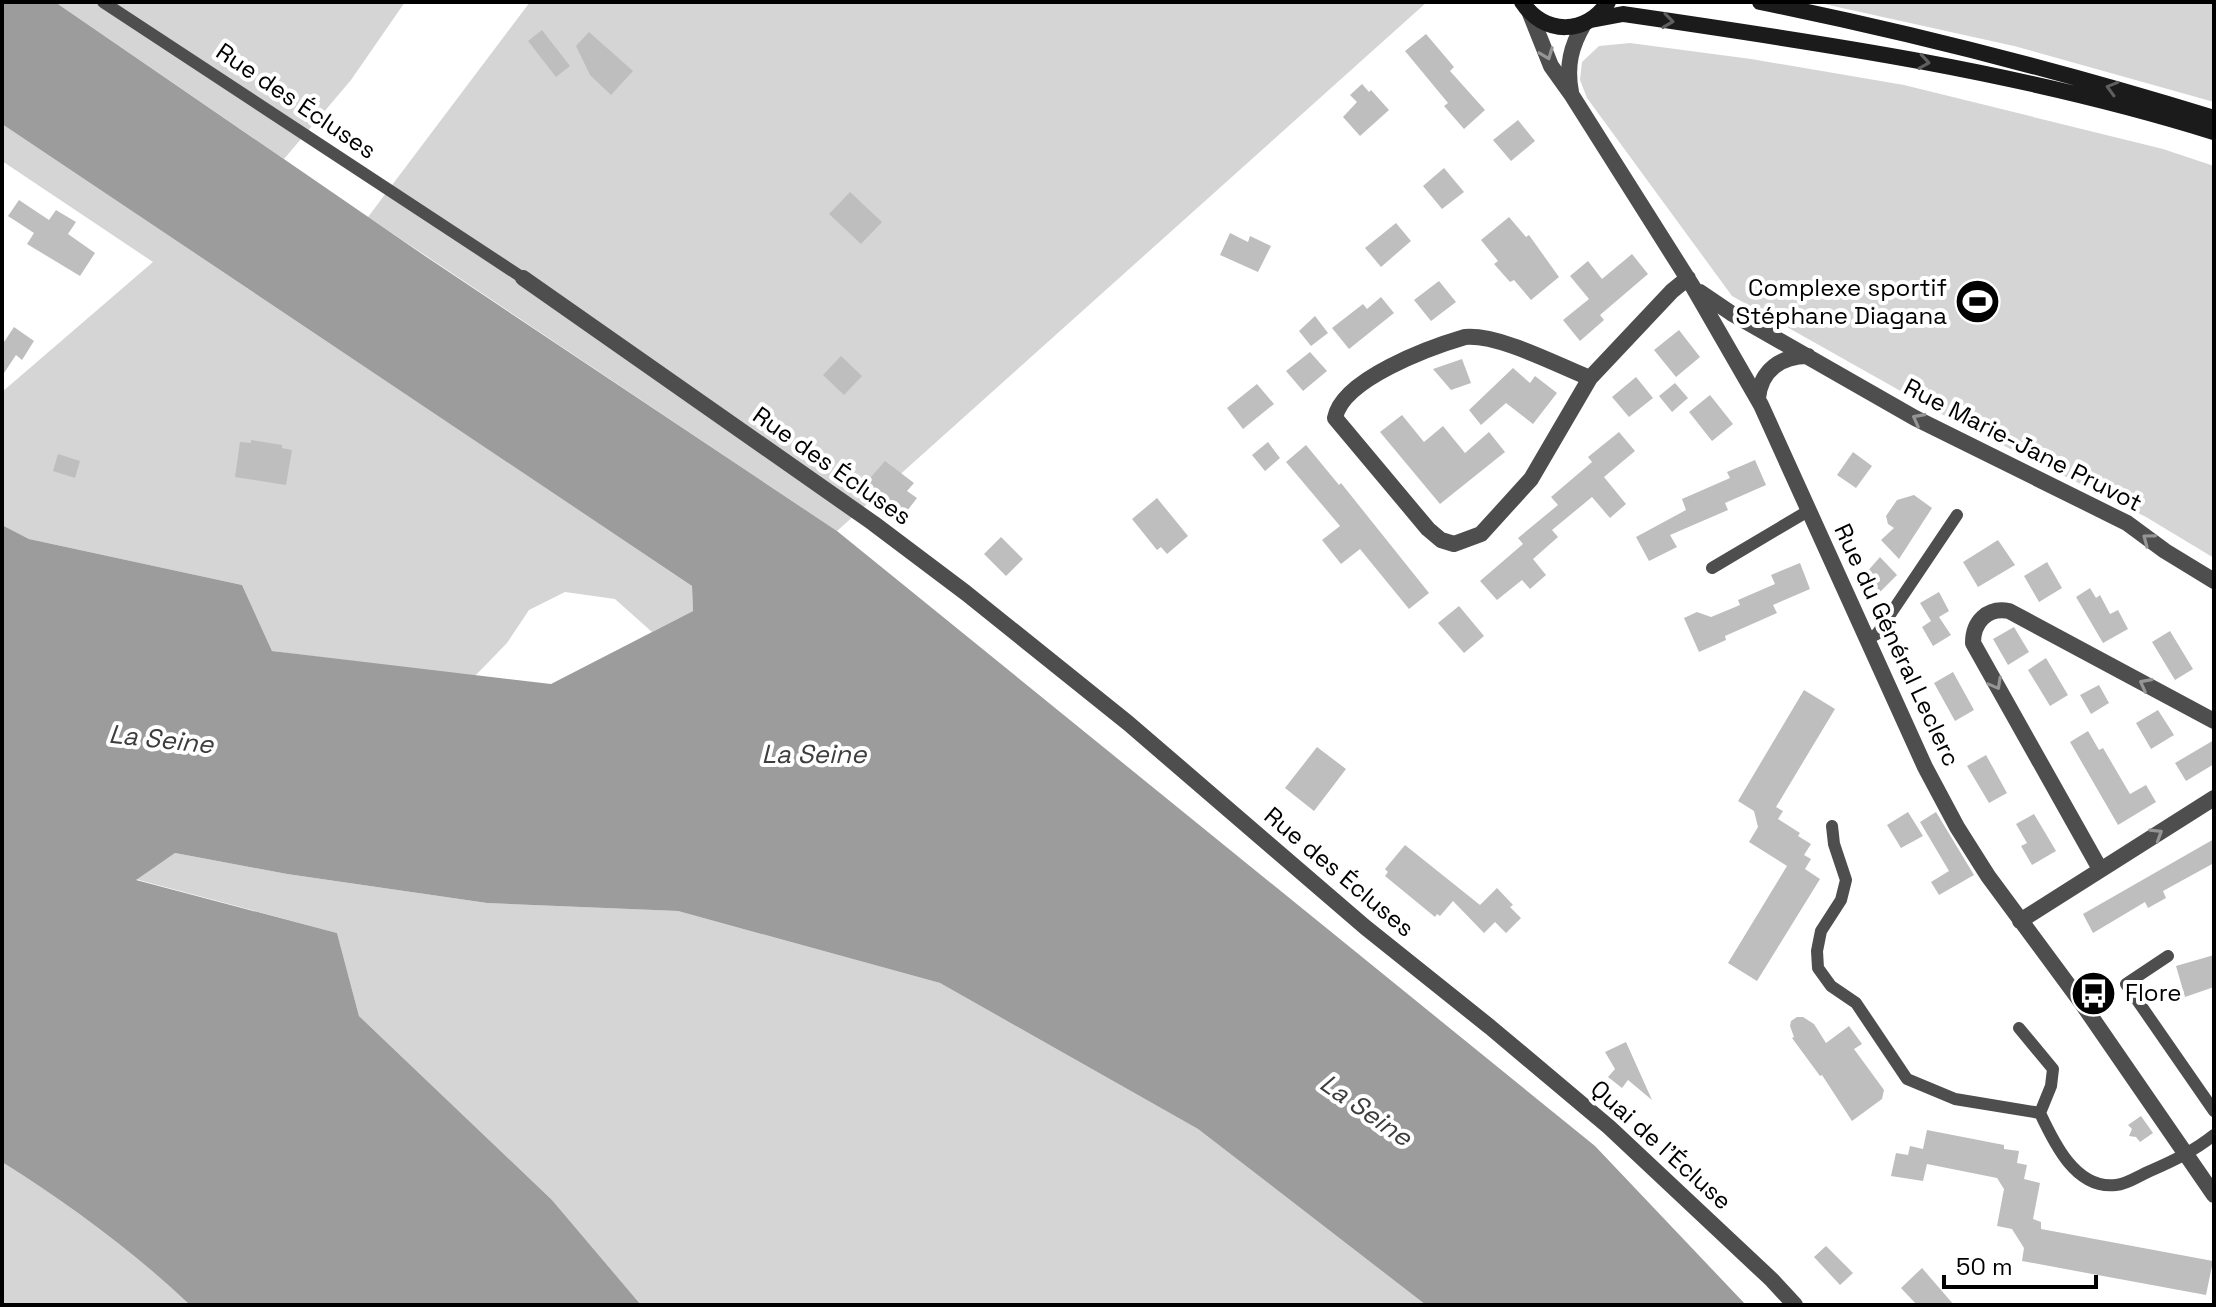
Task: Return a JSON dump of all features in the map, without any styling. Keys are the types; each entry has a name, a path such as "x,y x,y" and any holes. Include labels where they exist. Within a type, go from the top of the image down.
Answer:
{"main road":[{"path":"1588,22 1608,2"},
{"path":"1760,2 1860,22 2019,61 2214,118"},
{"path":"1524,5 1541,21 1566,28 1623,14 1933,63 2067,92 2214,132"}],"street":[{"name":"Rue du Général Leclerc","path":"1524,5 1551,66 1690,283 1758,398 1925,767 1951,815 1988,876 2081,1002 2214,1195"},
{"path":"1571,94 1570,56 1588,22"},
{"name":"Rue des Écluses","path":"523,278 873,523 966,593 1128,723 1365,927 1490,1027"},
{"path":"1590,378 1497,342 1476,336 1465,337 1399,360 1339,405 1335,418 1428,529 1441,540 1454,544 1481,534 1531,479 1590,378 1672,291 1690,283"},
{"name":"Rue Marie-Jane Pruvot","path":"1690,283 1723,308 1915,418 2127,523 2214,581"},
{"path":"1758,398 1762,380 1776,364 1794,356 1808,356"},
{"path":"2100,869 1973,643 1974,628 1980,619 1993,610 2009,611 2214,721"},
{"path":"2020,921 2214,798"},
{"name":"Quai de l'Écluse","path":"1490,1027 1609,1127 1795,1305"}],"lane":[{"name":"Rue des Écluses","path":"103,2 523,278"},
{"path":"1712,568 1808,511"},
{"path":"1867,639 1877,634 1957,515"},
{"path":"1832,826 1834,844 1846,880 1841,900 1821,931 1817,951 1818,968 1831,986 1856,1003 1907,1079 1955,1099 2040,1113"},
{"path":"2168,956 2126,984 2214,1111"},
{"path":"2019,1028 2053,1069 2051,1086 2040,1113 2053,1142 2079,1173 2112,1186 2126,1183 2185,1156 2214,1135"}],"shaded area":[{"path":"55,2 405,2 351,80 284,159"},
{"path":"530,2 1427,2 837,531 368,217"},
{"path":"1815,2 2214,2 2214,102 2014,46"},
{"name":"Complexe sportif Stéphane Diagana","path":"1630,43 1751,59 1904,85 2163,149 2214,166 2214,558 2146,517 1945,416 1732,296 1587,98 1580,80 1582,62 1599,46"},
{"path":"2,124 692,586 693,611 652,632 615,599 565,592 529,610 507,643 474,677 272,651 242,585 29,539 2,525 2,392 153,262 2,161"},
{"path":"175,853 287,874 487,903 678,911 940,983 1198,1129 1426,1305 641,1305 552,1200 359,1016 337,933 135,879"},
{"path":"2,1162 100,1229 190,1305 2,1305"}],"water":[{"name":"La Seine","path":"2,2 55,2 425,256 837,531 1595,1146 1746,1305 1426,1305 1198,1129 940,983 678,911 487,903 287,874 175,853 136,880 337,933 359,1016 552,1200 641,1305 190,1305 100,1229 2,1162 2,525 29,539 242,585 272,651 551,684 693,611 692,586 2,124"}],"building":[{"path":"542,30 570,66 556,77 528,41"},
{"path":"589,32 633,71 611,95 590,75 576,46"},
{"path":"1426,34 1454,67 1450,71 1485,110 1464,129 1444,106 1448,103 1405,51"},
{"path":"1362,84 1389,110 1360,136 1343,117 1357,102 1350,95"},
{"path":"1518,120 1535,141 1511,161 1493,140"},
{"path":"1444,168 1464,192 1442,209 1423,186"},
{"path":"850,192 882,222 861,244 829,214"},
{"path":"19,200 49,220 56,210 76,222 68,234 95,253 80,276 27,244 34,233 8,216"},
{"path":"1509,217 1526,237 1529,235 1559,277 1531,300 1514,280 1510,282 1494,264 1498,261 1481,240"},
{"path":"1396,223 1411,241 1381,267 1365,248"},
{"path":"1230,233 1248,242 1250,236 1271,246 1258,272 1220,255"},
{"path":"1632,254 1648,274 1600,315 1604,320 1580,341 1563,320 1589,299 1570,276 1588,261 1602,279"},
{"path":"1439,281 1456,302 1431,321 1414,300"},
{"path":"1381,297 1394,313 1349,349 1332,328 1363,304 1367,309"},
{"path":"1315,316 1328,333 1311,346 1299,331"},
{"path":"14,327 34,341 22,360 16,355 2,376 2,345"},
{"path":"1679,330 1700,357 1676,377 1654,350"},
{"path":"1310,352 1327,371 1303,391 1286,371"},
{"path":"841,356 862,376 844,395 823,375"},
{"path":"1462,359 1471,383 1451,390 1433,369"},
{"path":"1513,368 1530,383 1535,376 1557,393 1533,424 1506,403 1481,425 1469,410"},
{"path":"1636,377 1653,398 1629,417 1612,397"},
{"path":"1675,383 1688,398 1672,412 1659,396"},
{"path":"1257,384 1274,404 1243,429 1227,408"},
{"path":"1710,395 1733,424 1712,441 1689,412"},
{"path":"1402,415 1424,442 1443,426 1465,453 1489,432 1505,452 1440,504 1380,432"},
{"path":"1619,432 1635,451 1604,477 1626,504 1610,518 1592,497 1552,530 1558,537 1533,559 1546,575 1530,589 1522,580 1497,600 1480,581 1523,544 1518,538 1558,505 1551,497 1592,462 1588,457"},
{"path":"251,440 282,445 282,448 292,450 286,485 235,477 240,442 251,443"},
{"path":"1268,442 1280,458 1265,471 1252,455"},
{"path":"1306,445 1339,485 1341,483 1429,593 1409,609 1360,549 1341,564 1322,540 1340,526 1286,462"},
{"path":"1853,452 1872,466 1856,488 1837,475"},
{"path":"58,454 80,461 75,478 53,471"},
{"path":"1755,460 1766,485 1725,503 1728,510 1670,535 1677,547 1649,561 1636,537 1686,510 1682,499 1730,478 1727,472"},
{"path":"885,461 914,483 907,491 917,498 904,515 864,485"},
{"path":"1914,495 1932,508 1899,559 1881,540 1894,528 1888,524 1886,516 1897,500"},
{"path":"1157,498 1188,536 1167,554 1161,547 1157,550 1132,519"},
{"path":"1001,537 1023,559 1006,576 984,554"},
{"path":"1998,540 2015,565 1978,587 1963,562"},
{"path":"1880,557 1897,575 1878,594 1864,580"},
{"path":"2047,562 2062,588 2039,602 2024,576"},
{"path":"1800,563 1810,589 1773,605 1777,613 1725,636 1726,640 1699,652 1684,618 1697,612 1711,617 1740,605 1738,600 1775,584 1771,575"},
{"path":"2090,588 2096,598 2100,595 2110,614 2118,610 2128,629 2103,643 2076,597"},
{"path":"1939,592 1949,611 1939,617 1951,635 1933,646 1922,627 1931,621 1920,603"},
{"path":"1459,606 1484,636 1464,653 1438,623"},
{"path":"2014,627 2029,652 2008,665 1993,639"},
{"path":"2170,631 2193,669 2175,680 2152,642"},
{"path":"2046,658 2068,695 2050,706 2028,670"},
{"path":"1953,672 1974,710 1955,721 1934,683"},
{"path":"2099,685 2109,703 2091,714 2080,695"},
{"path":"1804,690 1835,709 1776,807 1783,811 1778,819 1811,844 1804,855 1811,859 1805,869 1820,879 1757,981 1728,963 1787,866 1749,842 1758,827 1754,811 1738,801"},
{"path":"2158,710 2174,735 2151,749 2136,723"},
{"path":"2088,731 2099,750 2103,748 2130,794 2146,785 2156,802 2118,825 2070,742"},
{"path":"2214,740 2214,764 2186,781 2175,763"},
{"path":"1317,747 1346,769 1314,811 1285,788"},
{"path":"1986,755 2007,793 1989,803 1967,766"},
{"path":"1908,812 1923,836 1901,848 1887,825"},
{"path":"1936,812 1974,875 1939,895 1931,882 1949,871 1920,822"},
{"path":"2034,814 2056,851 2032,865 2021,846 2027,843 2016,824"},
{"path":"2214,839 2214,863 2163,891 2166,898 2148,908 2145,902 2093,933 2083,914"},
{"path":"1405,845 1480,905 1497,888 1521,918 1506,933 1495,922 1484,933 1453,901 1440,916 1437,914 1435,917 1385,876 1388,872 1385,869"},
{"path":"2214,955 2214,987 2185,997 2176,966"},
{"path":"1803,1017 1814,1024 1826,1043 1849,1026 1862,1044 1854,1049 1884,1090 1882,1099 1852,1121 1822,1075 1792,1038 1791,1021"},
{"path":"1626,1042 1652,1100 1628,1080 1622,1088 1608,1077 1615,1069 1605,1052"},
{"path":"2141,1116 2153,1133 2140,1142 2136,1137 2129,1136 2132,1129 2128,1125"},
{"path":"1927,1130 2004,1145 2004,1149 2019,1151 2017,1163 2027,1165 2024,1179 2040,1183 2033,1219 2041,1222 2041,1229 2213,1261 2206,1295 2022,1261 2024,1248 2012,1229 1997,1226 2004,1189 1997,1178 1927,1164 1923,1181 1891,1176 1896,1153 1908,1155 1910,1146 1923,1149"},
{"path":"1826,1246 1853,1273 1840,1285 1814,1257"},
{"path":"1922,1268 1954,1305 1917,1305 1901,1288"}],"place":[{"name":"Complexe sportif Stéphane Diagana","path":"1978,302"},
{"name":"Flore","path":"2094,993"}]}
